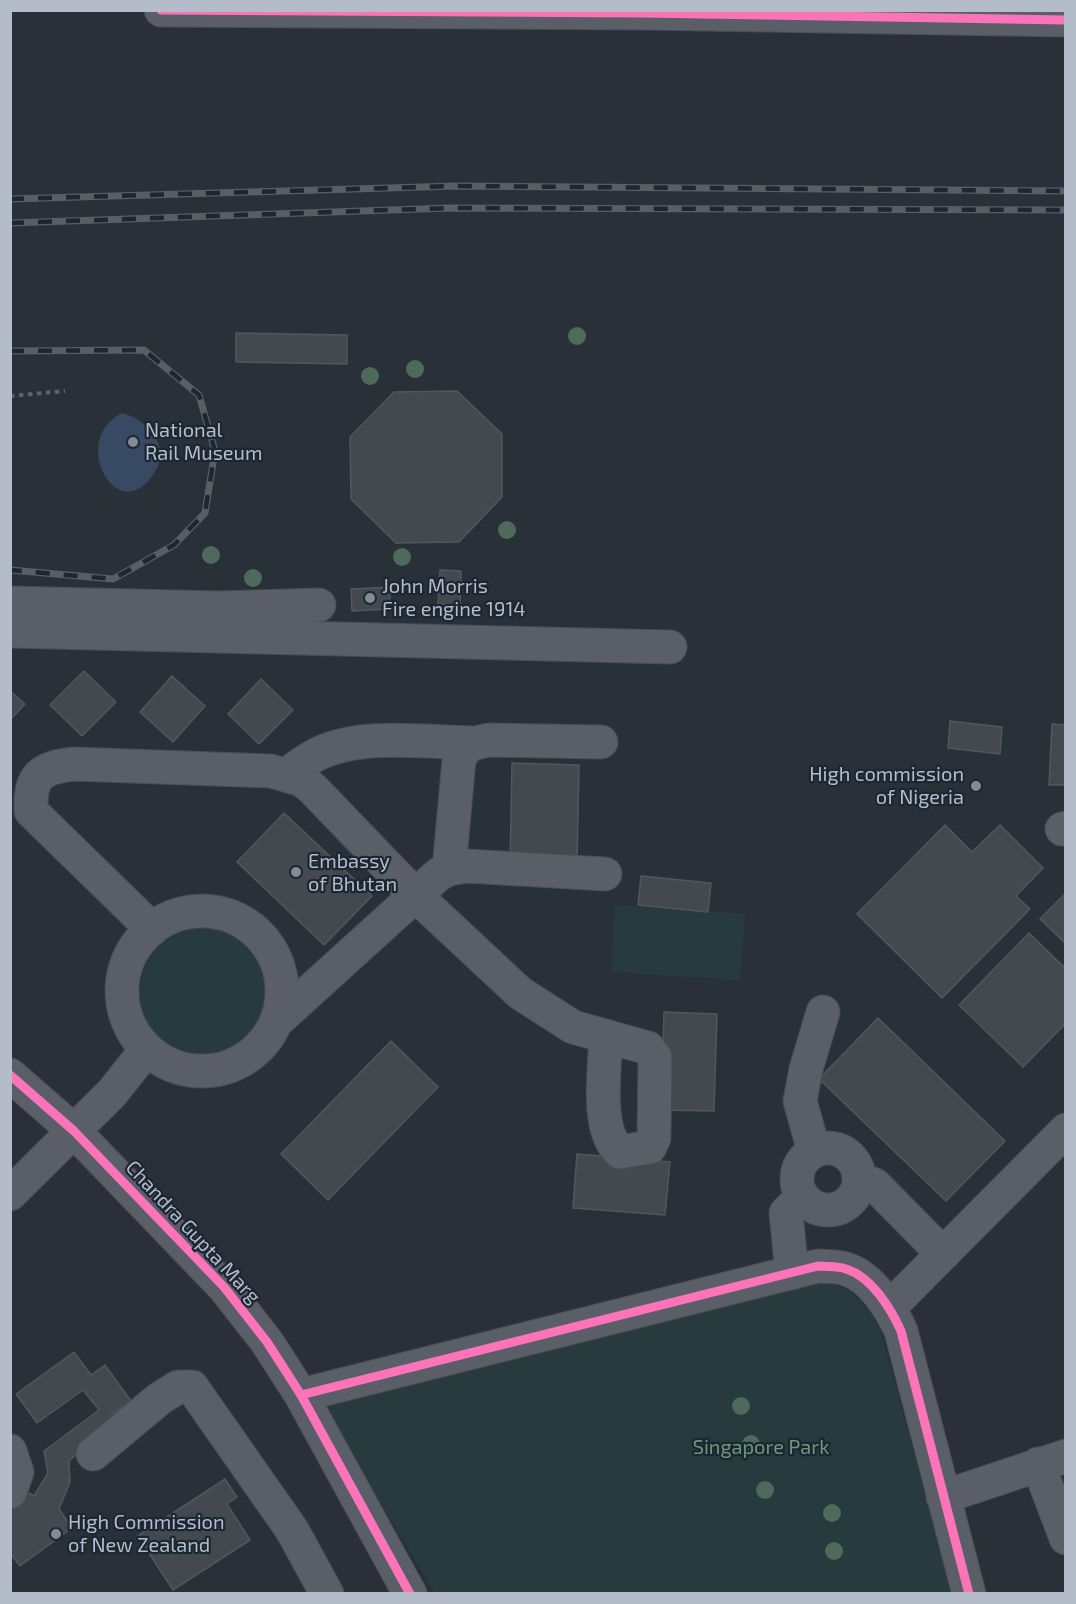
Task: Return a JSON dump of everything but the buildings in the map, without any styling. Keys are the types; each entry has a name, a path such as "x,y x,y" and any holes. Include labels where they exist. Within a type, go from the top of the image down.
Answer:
{"street":[{"path":"161,10 643,12 1065,20"},
{"path":"10,603 218,608 320,605"},
{"path":"10,632 670,647"},
{"path":"287,774 315,755 340,746 415,740 472,743 489,741 601,742"},
{"path":"449,869 459,760 463,750 472,743"},
{"path":"152,929 31,811 31,792 36,778 51,767 74,764 271,771 302,780 415,895 520,993 573,1027 606,1036"},
{"path":"278,1020 283,993 279,966 266,942 246,923 220,912 192,911 166,919 143,935 129,956 122,980 122,1006 131,1029 146,1050 168,1065 193,1071 220,1070 244,1060 264,1043 278,1020 415,895 449,869 467,866 604,874"},
{"path":"814,1151 800,1101 806,1069 823,1012"},
{"path":"10,1194 112,1093 146,1050"},
{"name":"Chandra Gupta Marg","path":"10,1075 74,1131 224,1287 267,1342 301,1395 410,1593"},
{"path":"890,1307 1065,1130"},
{"path":"825,1148 845,1153 853,1160 859,1179 853,1198 837,1209 817,1209 802,1197 797,1187 799,1166 814,1151 825,1148"},
{"path":"859,1179 874,1185 943,1254"},
{"path":"792,1273 786,1213 802,1197"},
{"path":"301,1395 818,1266 847,1269 873,1287 890,1307 901,1331 969,1593"},
{"path":"93,1454 159,1399 178,1387 192,1387 292,1530 327,1593"},
{"path":"10,1451 17,1472 10,1492"},
{"path":"943,1497 1052,1460 1065,1538"}],"path":[{"path":"10,396 65,391"}],"green space":[{"path":"615,905 745,914 740,980 611,972"},
{"path":"204,928 229,933 250,946 263,967 268,992 263,1017 250,1038 229,1051 204,1056 179,1051 158,1038 145,1017 140,992 145,967 158,946 179,933"},
{"name":"Singapore Park","path":"821,1281 842,1288 857,1297 880,1329 952,1593 435,1593 321,1405"}],"water":[{"path":"122,413 139,420 146,426 153,433 160,450 157,468 143,486 128,492 115,487 105,476 99,460 99,443 106,426"}],"railway":[{"path":"10,199 456,186 1066,191"},
{"path":"10,223 449,208 1066,210"},
{"path":"10,351 144,350 199,395 215,451 205,513 174,545 113,579 10,570"}],"cycle path":[{"path":"161,10 643,13 1066,20"},
{"path":"10,1075 74,1131 224,1287 267,1342 301,1395 410,1594"},
{"path":"301,1395 818,1266 843,1268 855,1273 872,1286 892,1313 901,1331 969,1594"}],"place":[{"name":"National Rail Museum","path":"133,442"},
{"name":"John Morris Fire engine 1914","path":"370,598"},
{"name":"High commission of Nigeria","path":"976,786"},
{"name":"Embassy of Bhutan","path":"296,872"},
{"name":"High Commission of New Zealand","path":"56,1534"}]}
